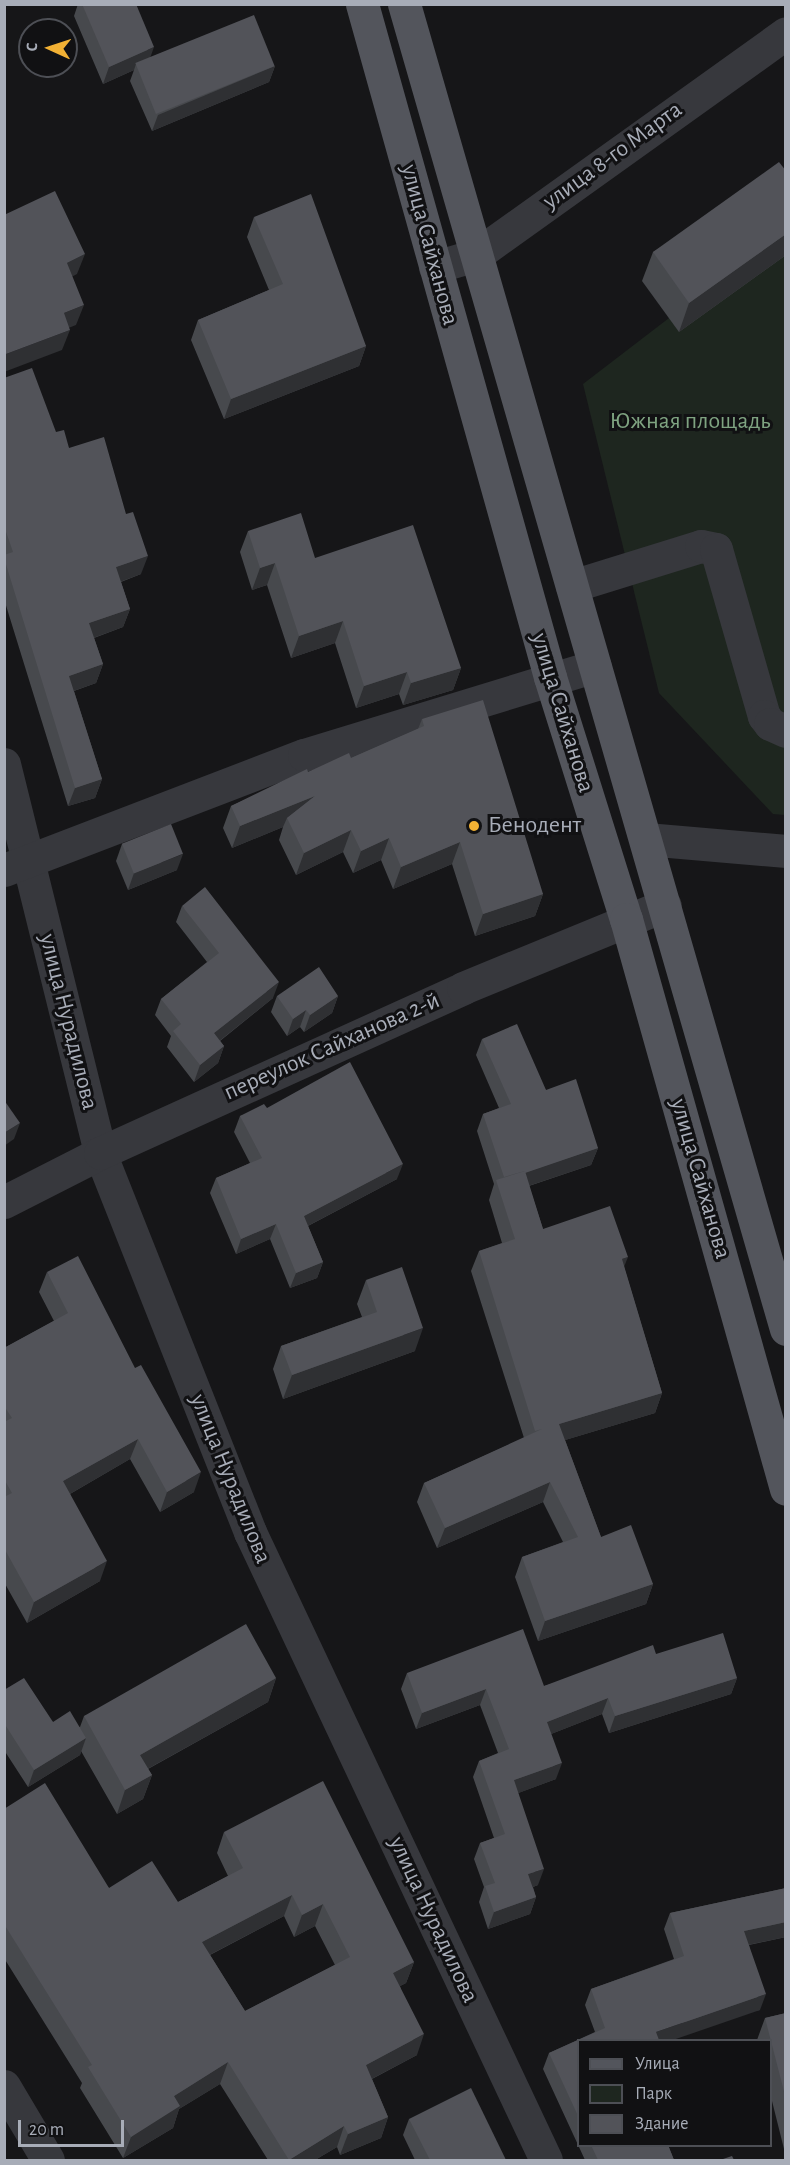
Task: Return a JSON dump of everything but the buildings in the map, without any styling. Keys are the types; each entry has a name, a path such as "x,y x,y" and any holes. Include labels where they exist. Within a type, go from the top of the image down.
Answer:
{"main road":[{"name":"улица Сайханова","path":"362,4 550,677 626,919 786,1489"},
{"name":"улица Сайханова","path":"404,4 786,1329"}],"street":[{"name":"улица 8-го Марта","path":"435,267 476,255 786,33"},
{"path":"572,586 701,546 716,549 764,716 770,724 786,731"},
{"path":"16,864 304,755 550,677 595,666"},
{"name":"улица Нурадилова","path":"4,764 16,864 100,1153 250,1532 546,2160"},
{"path":"646,839 786,851"},
{"name":"переулок Сайханова 2-й","path":"4,1202 100,1153 463,988 626,919 665,905"},
{"path":"4,2086 48,2160"}],"green space":[{"name":"Южная площадь","path":"785,229 785,815 773,814 659,693 583,384"}],"place":[{"name":"Бенодент","path":"474,826"}]}
